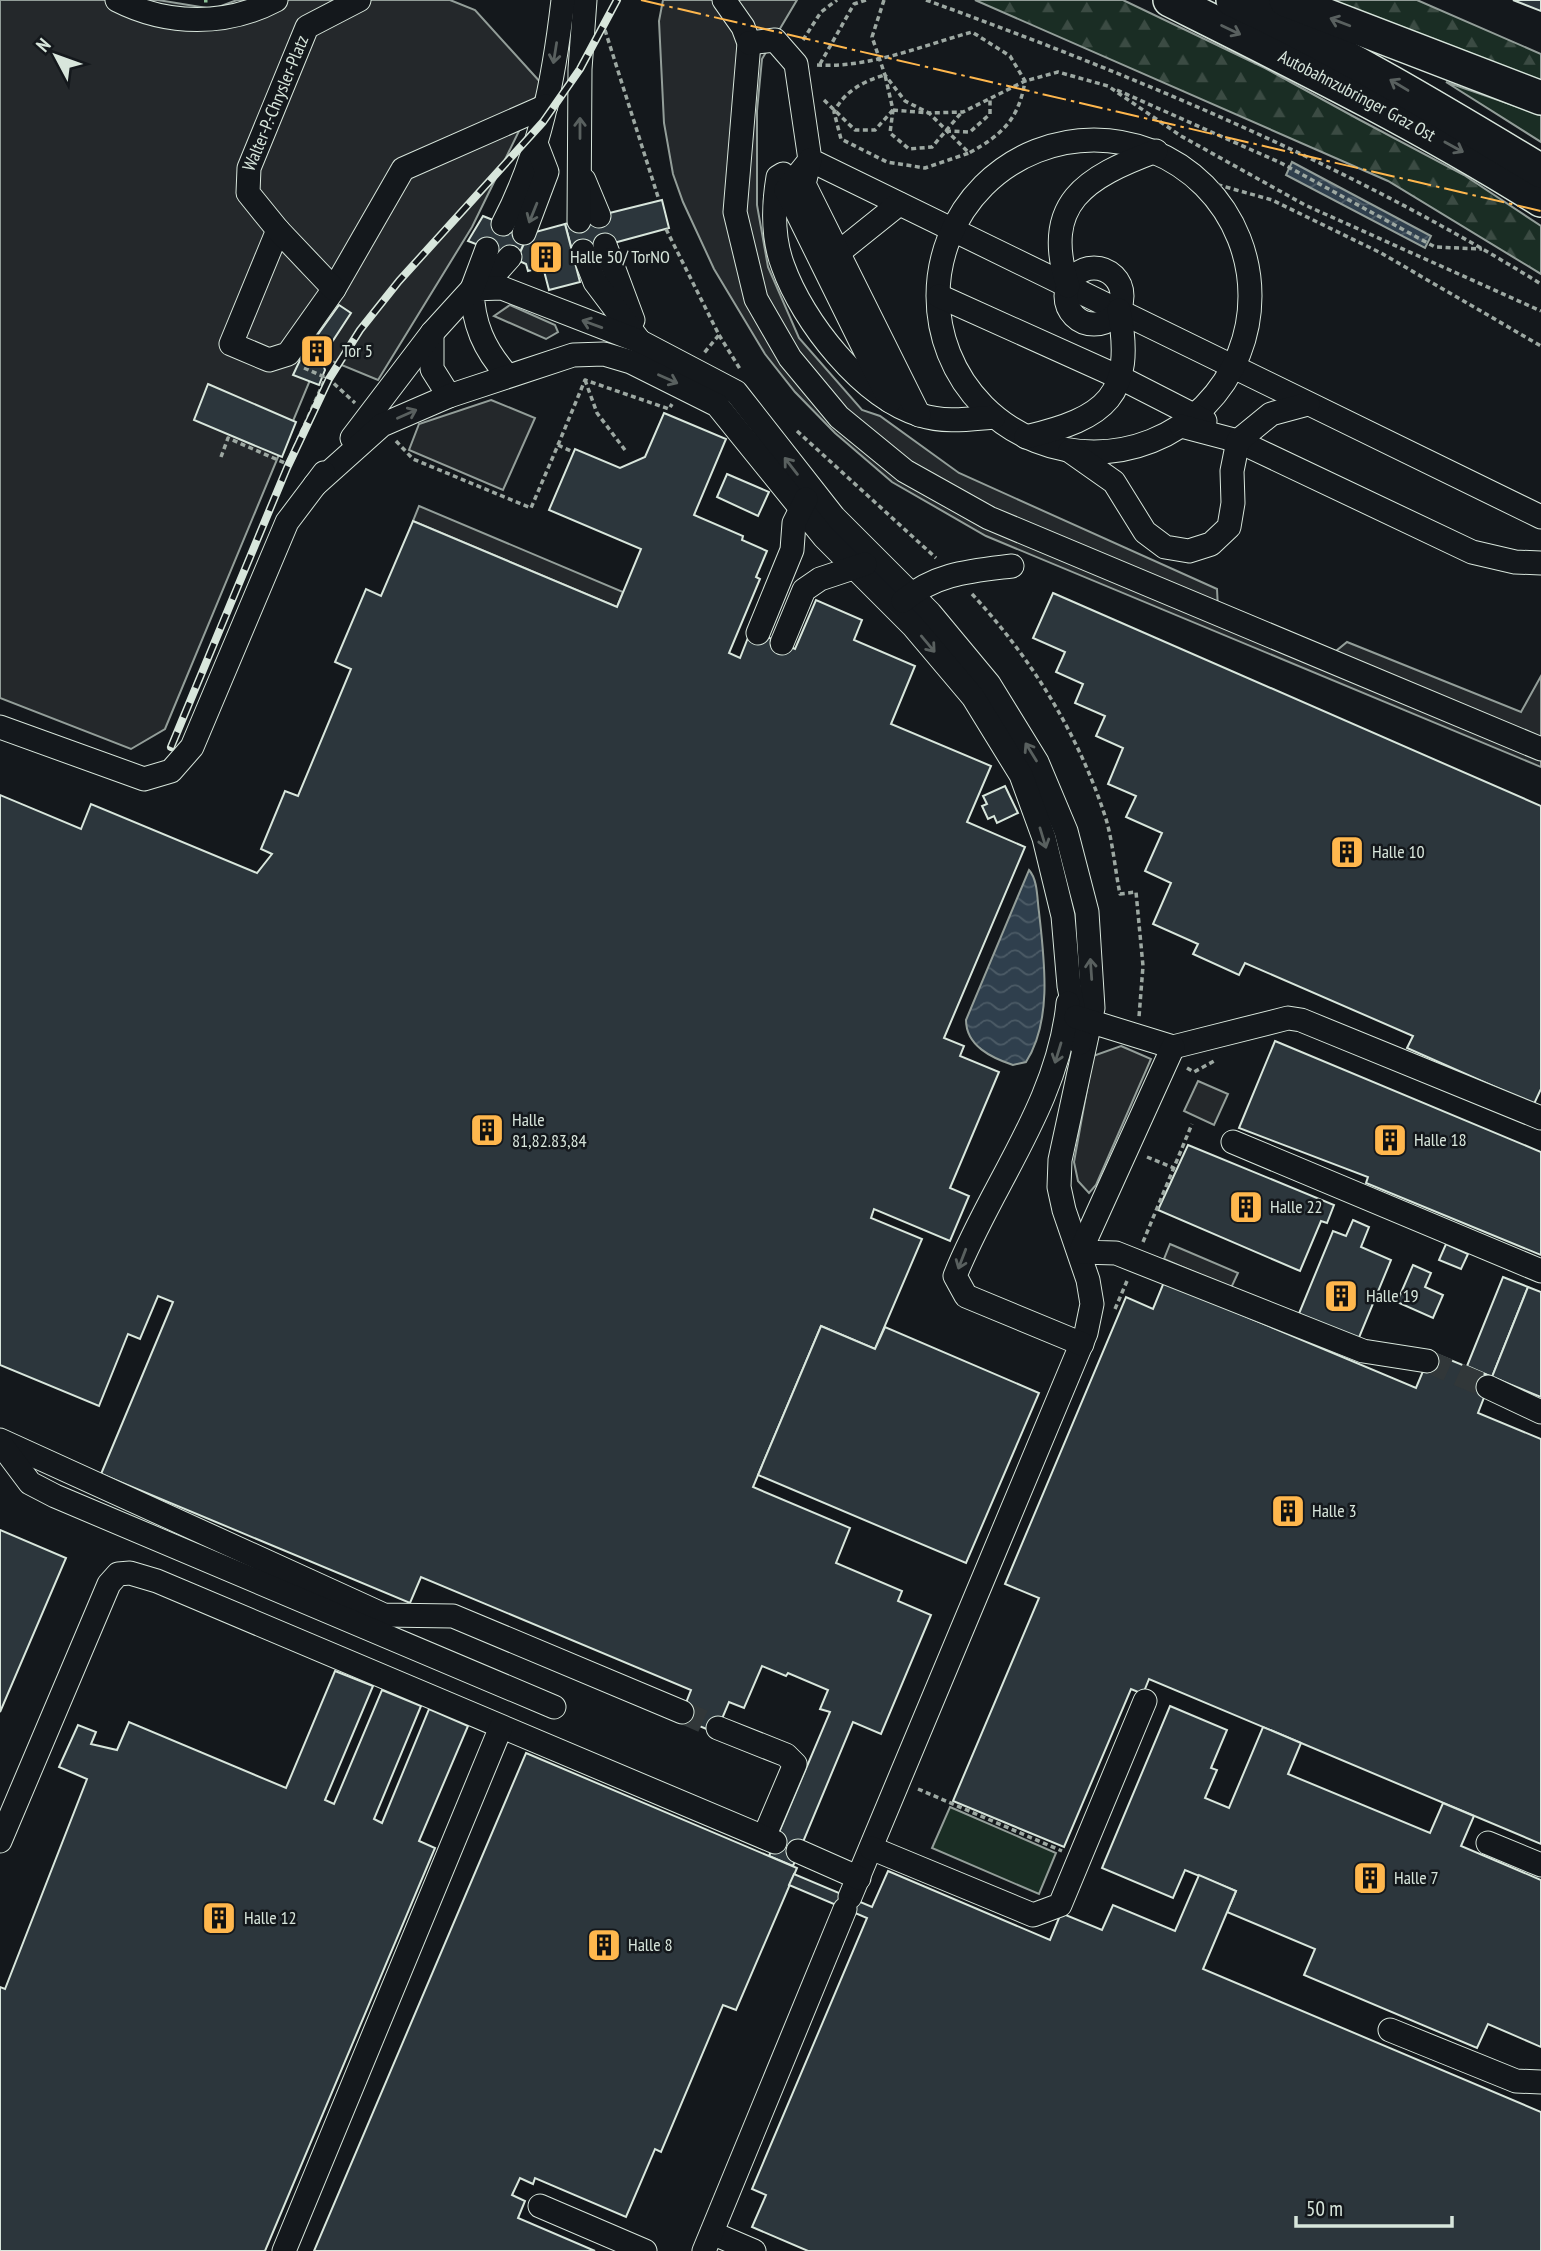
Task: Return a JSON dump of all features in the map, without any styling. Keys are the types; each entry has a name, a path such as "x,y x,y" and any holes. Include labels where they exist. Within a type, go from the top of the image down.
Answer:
{"highway":[{"name":"Autobahnzubringer Graz Ost","path":"1170,0 1354,91 1481,162 1541,200"},
{"name":"Autobahnzubringer Graz Ost","path":"1233,0 1376,72 1541,171"},
{"path":"1286,0 1541,98"}],"street":[{"path":"117,0 149,13 192,21 250,14 276,0"},
{"name":"Walter-P.-Chrysler-Platz","path":"334,289 278,230 248,193 249,168 307,27 359,0"},
{"path":"513,228 546,106 563,0"},
{"path":"585,0 580,69 580,173 589,218"},
{"path":"724,0 743,27 749,43 735,197 737,225 756,299 790,359 839,417 905,471 989,518 1541,750"},
{"path":"749,43 775,40 796,64 810,160 786,190 830,259 919,415"},
{"path":"278,230 231,344 269,360 288,354 334,289 403,169 546,106"},
{"path":"1070,451 1122,449 1147,443 1188,420 1211,400 1234,367 1249,318 1249,268 1232,220 1201,180 1156,151 1110,139 1062,142 1016,159 979,190 952,230 938,279 941,330 960,378 994,416 1026,437 1070,451 1114,482 1145,531 1165,547 1189,551 1211,544 1229,527 1233,503 1232,471 1238,441 1271,414 1308,404"},
{"path":"1119,310 1105,322 1096,324 1078,319 1067,304 1068,286 1059,259 1058,232 1076,194 1112,167 1156,151"},
{"path":"810,160 1068,286"},
{"path":"810,160 778,177 772,210 782,265 798,299 828,345 871,388 919,415 947,421 994,416"},
{"path":"830,259 899,204"},
{"path":"594,248 595,282 636,352"},
{"path":"487,249 472,289 473,314 479,333 494,360 507,375"},
{"path":"0,727 144,779 171,771 191,747 287,522 315,485 375,421 432,332 472,289 492,277 510,257"},
{"path":"830,259 890,401"},
{"path":"1026,437 1066,428 1104,407 1121,378 1125,341 1119,310 1122,292 1120,283 1107,270 1088,268 1080,271 1068,286"},
{"path":"472,289 502,288 687,376 736,392 855,568 904,600 989,684 1037,762 1066,831 1087,912 1093,1008 1083,1019"},
{"path":"939,296 1121,378 1188,420 1472,552 1515,562 1541,563"},
{"path":"1119,310 1541,517"},
{"path":"432,332 432,369 449,396"},
{"path":"375,421 573,355 636,352"},
{"path":"758,633 792,550 794,523 806,499"},
{"path":"829,527 877,559 973,698 1021,775 1044,838 1063,916 1069,986 1065,1028 1046,1092 1023,1142 973,1231 955,1276 966,1296 1082,1344"},
{"path":"782,643 829,527"},
{"path":"804,590 820,579 877,559"},
{"path":"904,600 952,573 1012,566"},
{"path":"754,2251 708,2242 1082,1344 1092,1304 1080,1252 1064,1210 1059,1187 1060,1160 1081,1060 1083,1019 1069,986"},
{"path":"1083,1019 1173,1047 1288,1018 1301,1020 1541,1118"},
{"path":"1080,1252 1173,1047"},
{"path":"1233,1142 1541,1270"},
{"path":"1080,1252 1116,1253 1363,1351 1427,1361"},
{"path":"1488,1387 1541,1412"},
{"path":"0,1442 30,1483 55,1496 554,1707"},
{"path":"0,1442 384,1615 453,1616 682,1712"},
{"path":"0,1841 108,1584 118,1574 130,1573 157,1581 501,1727 679,1809 770,1839 795,1764 786,1755 718,1728"},
{"path":"871,1848 1033,1915 1060,1905 1144,1701"},
{"path":"284,2251 501,1727"},
{"path":"1488,1843 1541,1866"},
{"path":"799,1852 851,1895"},
{"path":"1390,2030 1516,2081 1541,2082"},
{"path":"540,2206 645,2251"}],"path":[{"path":"837,0 821,12 804,36 796,64 842,66 880,59 972,32 1010,56 1025,81 1021,104 998,138 969,153 925,169 887,162 841,139 834,112 841,99 867,80 885,75"},
{"path":"817,76 820,65 854,4 866,0"},
{"path":"884,0 872,37 885,75 892,110 890,133 909,149 932,147 962,112"},
{"path":"926,0 1076,55 1193,104 1345,176 1484,249 1541,284"},
{"path":"604,27 659,200"},
{"path":"892,110 962,112 1025,81 1058,72 1108,86 1281,163 1436,247 1484,249"},
{"path":"885,75 905,101 929,113 969,153"},
{"path":"1108,86 1181,136 1305,205 1541,311"},
{"path":"821,96 855,131 875,130 892,110"},
{"path":"946,131 970,132 990,114 990,100"},
{"path":"1201,180 1272,200 1381,253 1541,346"},
{"path":"299,366 326,377 413,459 531,509 585,380 669,409 687,376 719,335 666,229"},
{"path":"221,457 228,438 287,464 326,377"},
{"path":"558,445 573,453"},
{"path":"966,587 997,620 1041,678 1083,759 1107,821 1120,894 1136,892 1143,966 1137,1035"},
{"path":"1114,1311 1192,1124"},
{"path":"1126,1148 1174,1168"},
{"path":"899,1782 1079,1858"}],"green space":[{"path":"975,0 1123,0 1265,68 1464,175 1541,226 1541,274 1388,181"},
{"path":"1331,0 1417,0 1541,54 1541,83"},
{"path":"1446,82 1541,115 1541,142"},
{"path":"950,1807 1056,1853 1039,1894 932,1848"}],"shaded area":[{"path":"0,0 158,0 213,9 237,0 450,0 475,10 542,84 472,227 378,380 320,356 165,729 131,749 0,698"},
{"path":"663,0 797,0 762,59 757,111 757,205 768,267 799,338 862,410 880,416 959,473 1217,589 1218,609 1331,655 1347,642 1521,712 1541,676 1541,767 986,536 892,482 835,433 795,392 765,354 714,269 683,202 673,174 664,123 659,21"},
{"path":"510,305 555,325 558,332 546,339 494,316"},
{"path":"491,400 535,418 503,490 409,450 419,424"},
{"path":"419,506 623,592 617,607 413,521"},
{"path":"1121,1046 1151,1059 1096,1185 1089,1193 1078,1181 1074,1162 1093,1056"},
{"path":"1198,1081 1228,1094 1214,1125 1184,1111"},
{"path":"1170,1244 1238,1273 1231,1288 1164,1259"}],"water":[{"path":"1292,162 1431,236 1425,248 1286,175"},
{"path":"1029,870 1036,884 1041,930 1043,1008 1035,1045 1026,1062 1013,1065 989,1055 975,1044 967,1029 966,1020"}],"building":[{"path":"1513,0 1541,0 1541,11"},
{"path":"662,200 669,228 573,254 565,224"},
{"path":"483,216 528,234 517,260 468,241"},
{"name":"Halle 50/ TorNO","path":"565,224 580,282 549,290 543,267 528,271 526,264 517,260 528,234"},
{"name":"Tor 5","path":"339,305 351,313 321,359 325,370 319,385 293,375 301,358"},
{"path":"208,384 296,422 282,457 194,420"},
{"name":"Halle 81,82.83,84","path":"664,413 726,439 694,515 743,536 742,540 767,551 756,577 760,579 729,653 740,658 751,630 795,649 816,600 862,620 854,640 915,666 891,724 991,766 967,822 1025,847 944,1038 964,1046 960,1056 999,1072 950,1188 969,1196 950,1241 874,1209 871,1218 922,1239 875,1349 821,1326 753,1487 850,1528 836,1563 902,1591 898,1601 931,1615 881,1734 853,1722 793,1866 769,1856 830,1712 820,1709 828,1690 788,1673 786,1676 762,1666 744,1708 729,1702 716,1733 680,1718 691,1690 421,1577 410,1603 101,1474 173,1302 158,1296 140,1339 128,1334 99,1406 0,1365 0,795 81,829 91,804 257,873 272,854 261,849 285,791 298,796 351,669 335,662 366,589 381,596 413,521 617,607 641,549 549,510 575,449 620,468 645,457"},
{"path":"727,474 769,492 758,516 717,497"},
{"name":"Halle 10","path":"1053,593 1541,806 1541,1089 1534,1104 1407,1048 1413,1036 1245,963 1239,975 1193,954 1198,944 1153,924 1171,883 1145,871 1162,833 1126,817 1136,796 1108,784 1123,748 1096,736 1105,716 1075,703 1083,684 1056,672 1065,652 1033,638"},
{"path":"1005,786 1018,813 997,823 994,816 988,819 982,806 987,804 983,796"},
{"name":"Halle 18","path":"1275,1041 1541,1152 1541,1255 1366,1183 1368,1177 1239,1128"},
{"name":"Halle 22","path":"1188,1145 1334,1205 1327,1223 1321,1221 1300,1271 1158,1210"},
{"name":"Halle 19","path":"1353,1220 1369,1227 1361,1247 1391,1260 1358,1340 1298,1316 1333,1231 1346,1236"},
{"path":"1446,1244 1468,1254 1461,1269 1439,1260"},
{"path":"1413,1265 1431,1273 1425,1287 1443,1295 1433,1318 1397,1302"},
{"path":"1503,1277 1528,1287 1492,1377 1467,1366"},
{"name":"Halle 3","path":"1164,1282 1416,1388 1431,1352 1492,1377 1478,1413 1541,1439 1541,1844 1149,1679 1143,1694 1131,1689 1064,1847 953,1801 1039,1598 1005,1584 1126,1297 1153,1309"},
{"path":"1528,1287 1541,1292 1541,1397 1492,1377"},
{"path":"821,1326 875,1349 885,1327 1039,1393 966,1563 758,1475"},
{"path":"0,1530 66,1558 0,1712"},
{"name":"Halle 12","path":"335,1671 373,1686 325,1800 334,1804 382,1690 421,1706 374,1819 382,1823 429,1709 468,1726 419,1841 435,1848 265,2251 0,2251 0,1987 5,1989 87,1779 59,1767 78,1725 96,1732 91,1744 117,1750 129,1722 286,1788"},
{"name":"Halle 7","path":"1170,1706 1227,1730 1211,1768 1217,1770 1205,1798 1229,1808 1263,1727 1301,1743 1288,1774 1430,1833 1443,1803 1474,1816 1461,1846 1541,1880 1541,2047 1488,2024 1477,2048 1304,1975 1315,1949 1227,1912 1236,1891 1185,1870 1173,1898 1102,1868"},
{"name":"Halle 8","path":"526,1753 797,1868 736,2010 723,2005 661,2152 655,2149 626,2217 535,2178 533,2184 520,2178 512,2195 525,2201 518,2218 595,2251 314,2251"},
{"path":"888,1871 1050,1940 1061,1913 1102,1930 1113,1905 1175,1931 1199,1875 1236,1891 1203,1969 1541,2112 1541,2251 808,2251 752,2227 766,2195 752,2189 867,1918 789,1885 794,1874 872,1907"}],"tunnel":[{"path":"1427,1361 1488,1387"},
{"path":"682,1712 718,1728"}],"railway":[{"path":"171,747 287,468 329,379 360,330 399,281 543,122 580,69 617,0"}],"hedge":[{"path":"204,0 211,0"}],"power":[{"path":"641,0 1541,211"}],"place":[{"name":"Halle 50/ TorNO","path":"546,257"},
{"name":"Tor 5","path":"317,351"},
{"name":"Halle 10","path":"1347,852"},
{"name":"Halle 81,82.83,84","path":"487,1130"},
{"name":"Halle 18","path":"1390,1140"},
{"name":"Halle 22","path":"1246,1207"},
{"name":"Halle 19","path":"1341,1296"},
{"name":"Halle 3","path":"1288,1511"},
{"name":"Halle 7","path":"1370,1878"},
{"name":"Halle 12","path":"219,1918"},
{"name":"Halle 8","path":"604,1945"}]}
